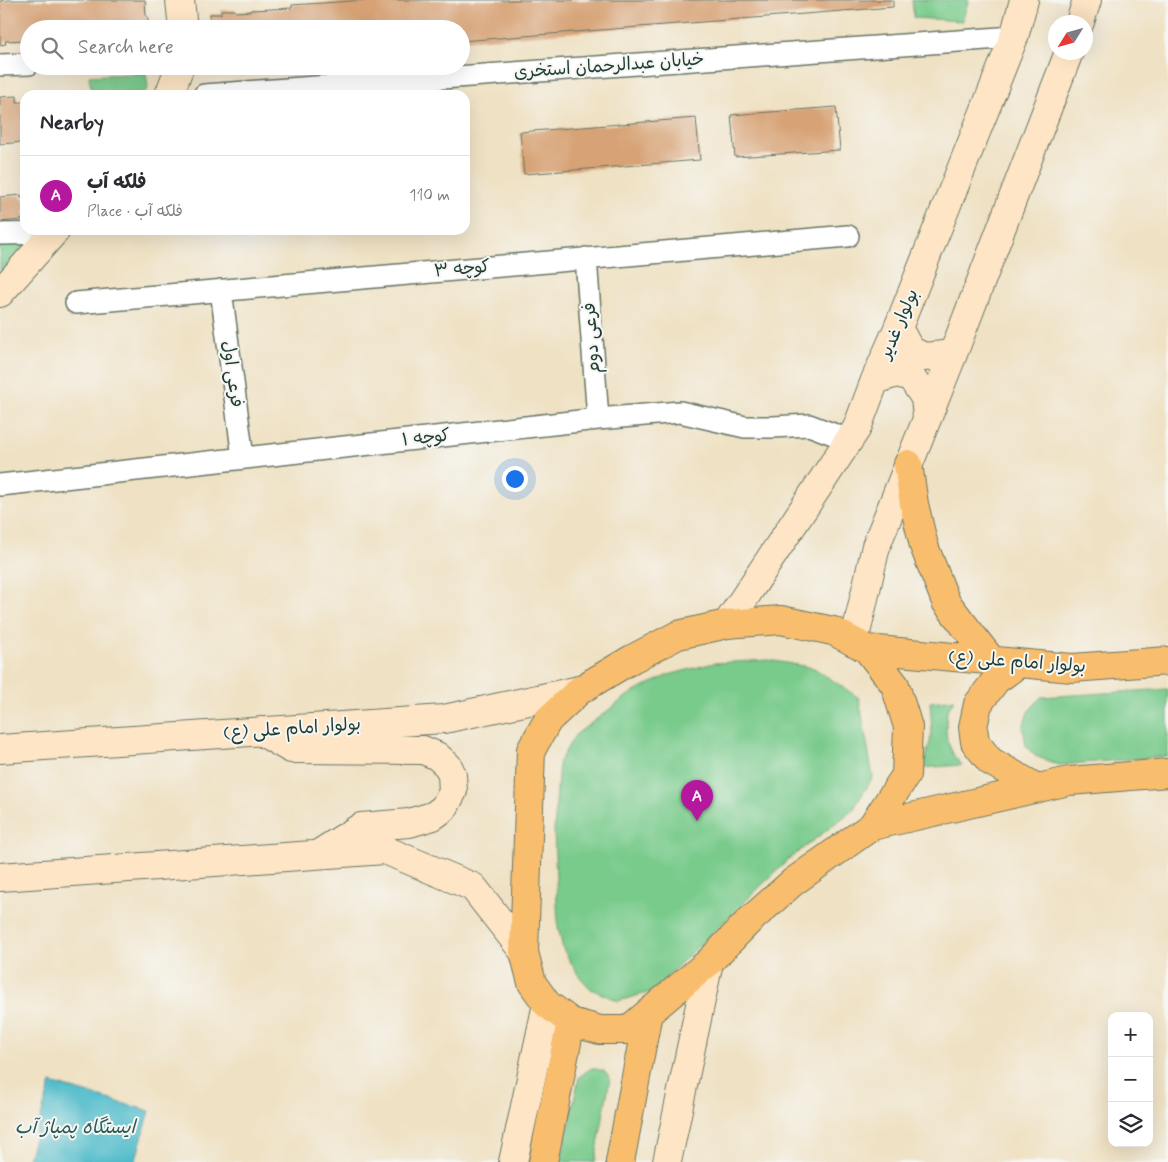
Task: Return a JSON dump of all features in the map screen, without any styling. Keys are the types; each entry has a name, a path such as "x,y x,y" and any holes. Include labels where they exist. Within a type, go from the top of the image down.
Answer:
{"main road":[{"path":"908,464 914,504 924,546 946,602 1005,663 996,680 978,704 973,727 975,742 990,761 1037,788"},
{"path":"781,620 833,631 861,646 895,685 908,727 906,775 872,826 793,882 748,922 709,962 628,1030 600,1030 571,1022 546,1004 532,983 524,952 531,750 548,720 580,690 632,659 678,635 727,624 781,620"},
{"name":"بولوار امام علی (ع)","path":"861,646 1005,663 1072,668 1168,661"},
{"path":"872,826 1069,781 1168,773"},
{"path":"620,1162 648,1013"},
{"path":"542,1162 571,1022"}],"street":[{"path":"180,0 182,20"},
{"name":"بولوار غدیر","path":"727,624 857,428 1014,37 1024,0"},
{"path":"1082,15 1087,0"},
{"name":"خیابان عبدالرحمان استخری","path":"274,90 1014,37"},
{"path":"861,646 876,546 953,354 1066,60"},
{"path":"0,65 20,64"},
{"path":"171,90 177,75"},
{"path":"0,234 20,233"},
{"path":"0,293 51,235"},
{"name":"کوچه ۳","path":"76,303 848,236"},
{"name":"فرعی دوم","path":"586,258 598,418"},
{"name":"فرعی اول","path":"221,290 244,458"},
{"path":"898,328 910,350 924,357 953,354"},
{"path":"875,380 897,373 911,377 925,398 927,417"},
{"name":"کوچه ۱","path":"0,485 598,418 680,412 745,427 809,425 849,440"},
{"name":"بولوار امام علی (ع)","path":"0,749 444,719 580,690"},
{"path":"260,731 291,749 423,750 437,756 448,766 452,775 453,791 444,808 433,816 409,823 361,827 317,855"},
{"path":"0,877 385,850 473,887 524,952"},
{"path":"667,1162 709,962"},
{"path":"513,1162 546,1004"}],"green space":[{"path":"912,0 969,0 962,21 914,18"},
{"path":"146,75 148,88 146,90 91,90 89,76"},
{"path":"29,239 0,274 0,241"},
{"path":"769,660 814,668 859,698 873,777 853,810 789,859 651,992 618,1001 591,989 579,976 563,949 558,927 554,831 559,762 575,735 630,694 668,675 714,663"},
{"path":"1168,689 1168,756 1059,765 1035,756 1026,746 1023,727 1028,712 1041,697"},
{"path":"955,699 947,710 947,740 954,756 962,765 922,768 932,733 930,702"},
{"path":"591,1068 604,1071 610,1078 595,1162 561,1162 579,1077"}],"water":[{"name":"ایستگاه پمپاژ آب","path":"51,1083 150,1111 135,1162 27,1162"}],"building":[{"path":"145,0 148,20 20,20 20,40 5,41 6,44 0,45 0,1"},
{"path":"367,0 893,0 893,7 470,40 470,20 210,20 210,14 221,14 221,10 251,11 292,8 292,5"},
{"path":"17,96 17,102 20,102 20,142 0,144 0,97"},
{"path":"836,107 840,150 735,157 731,115"},
{"path":"696,118 700,160 524,174 520,132"},
{"path":"20,195 20,220 0,222 0,197"}],"place":[{"name":"فلکه آب","path":"697,821"}]}
